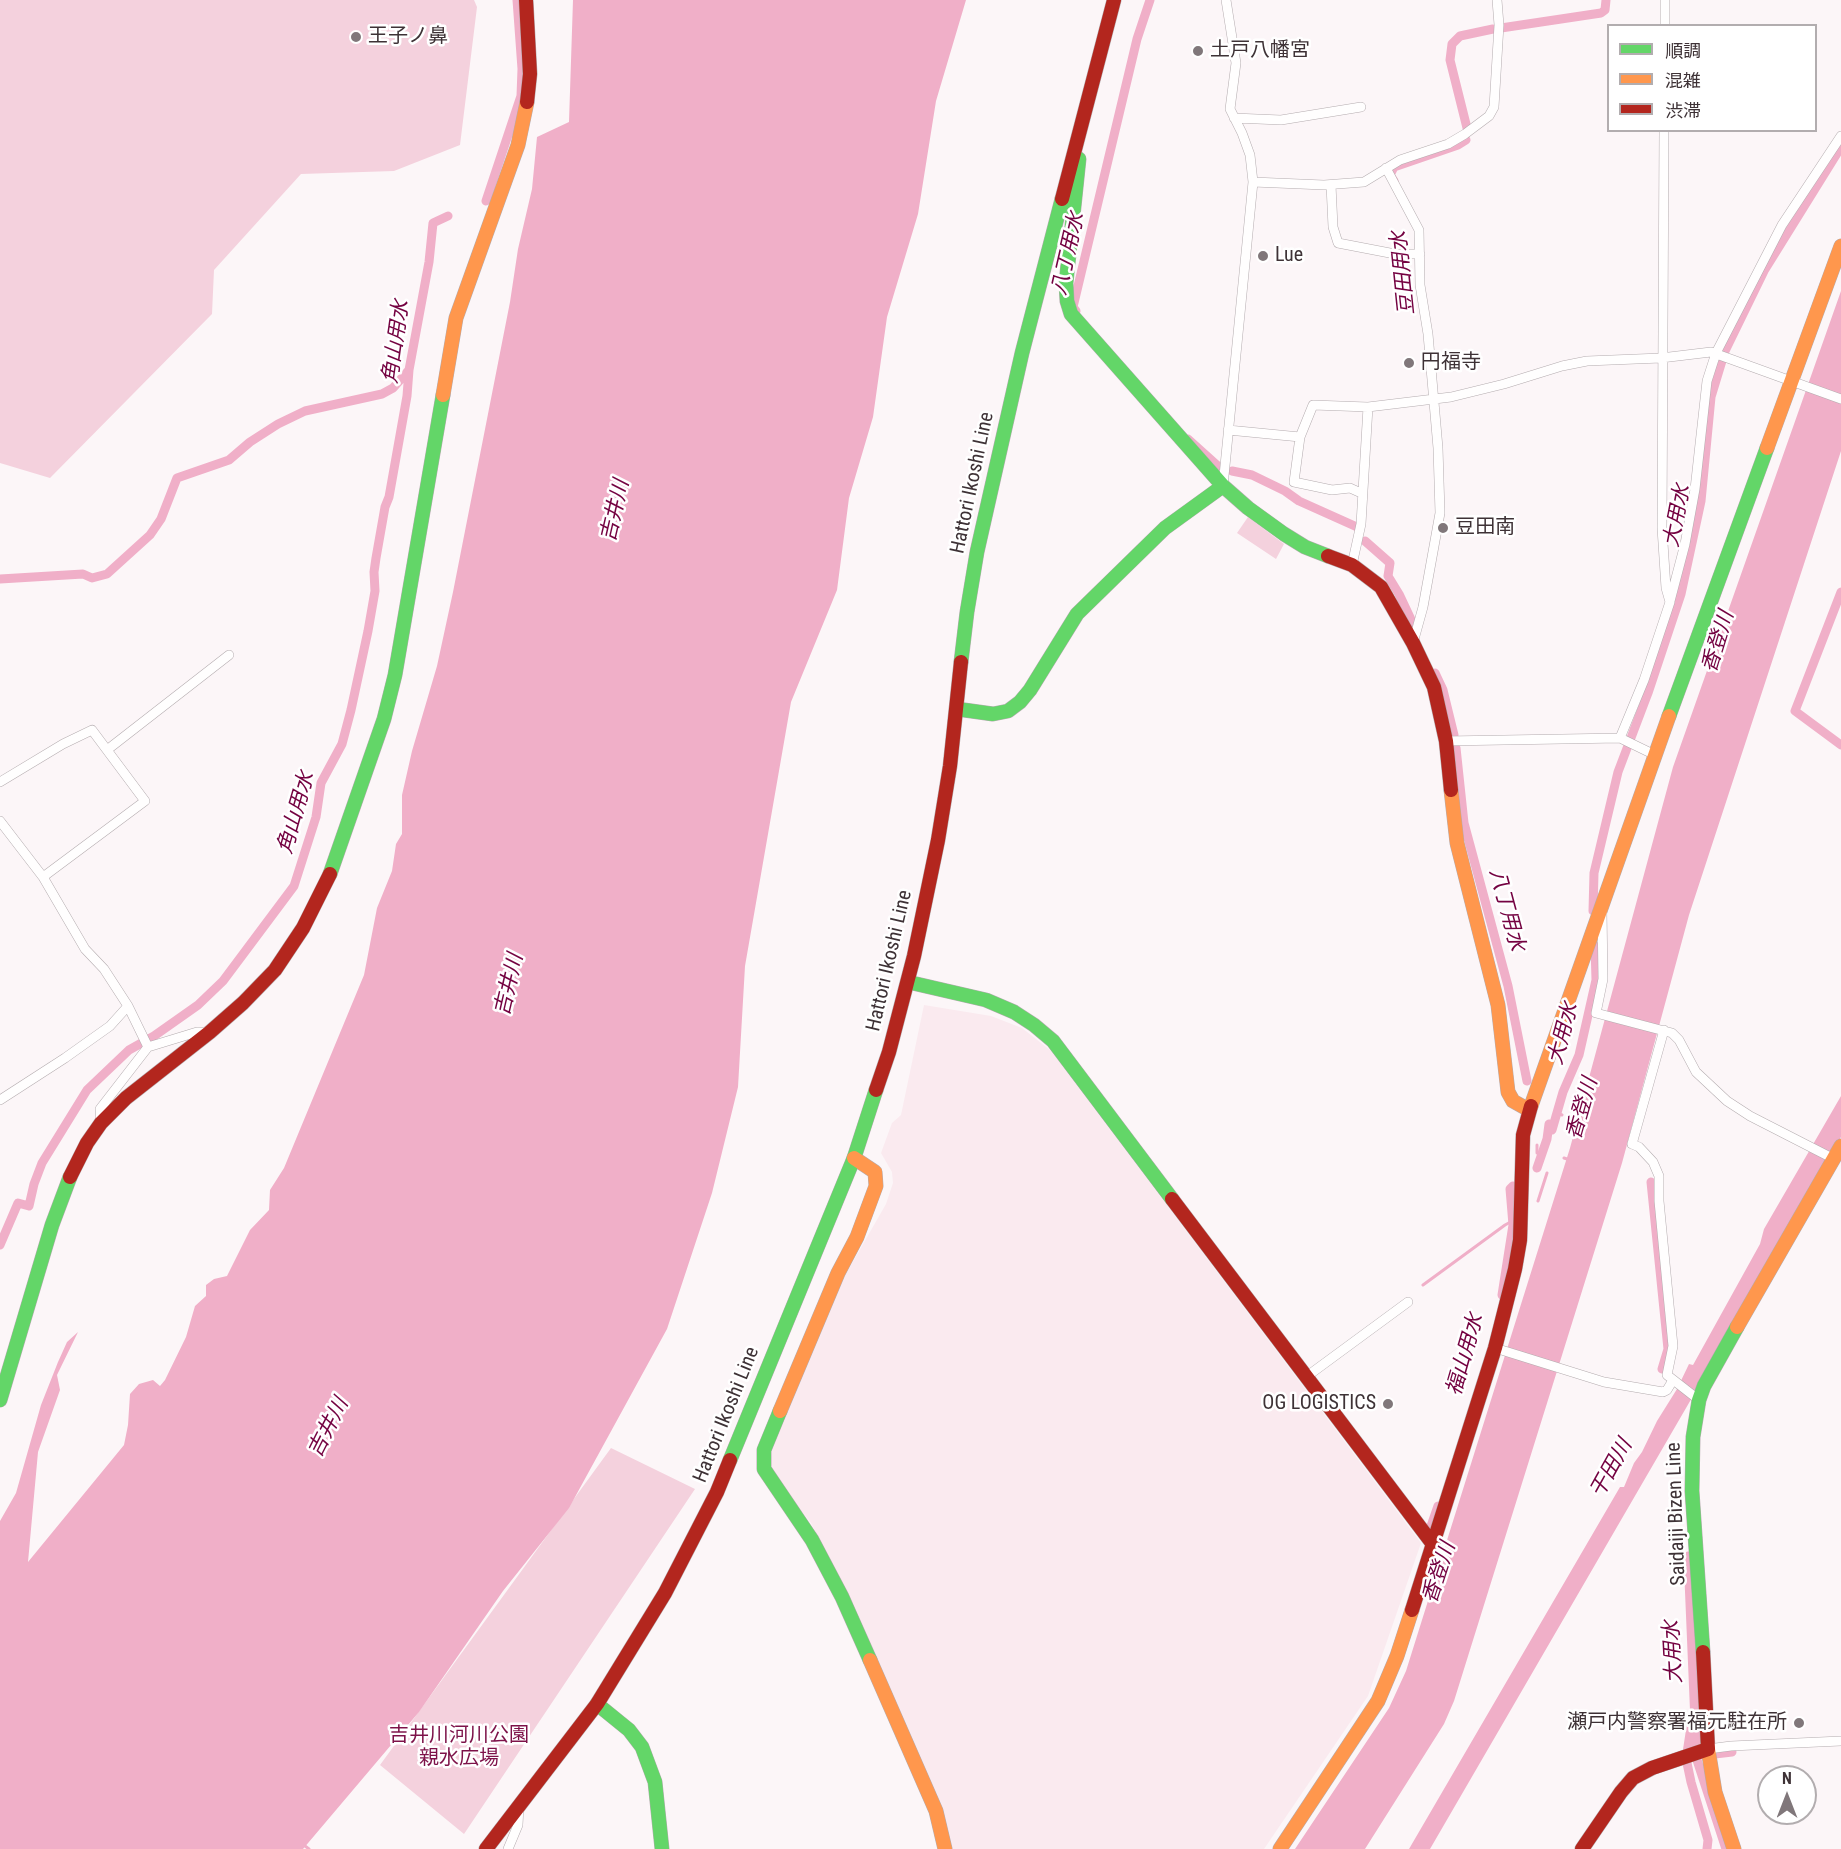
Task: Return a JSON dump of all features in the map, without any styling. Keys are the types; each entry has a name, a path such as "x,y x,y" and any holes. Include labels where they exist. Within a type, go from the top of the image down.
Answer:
{"street":[{"path":"0,1400 52,1225 74,1166 101,1123 126,1098 210,1032 276,970 321,895 338,855 384,719 395,675 456,318 518,144 527,103 529,63 526,0"},
{"name":"Hattori Ikoshi Line","path":"486,1849 597,1704 665,1593 717,1492 854,1158 889,1052 908,982 938,840 957,709 967,612 977,552 1022,353 1114,0"},
{"path":"957,709 993,714 1008,711 1020,702 1030,690 1077,614 1165,528 1223,486 1253,182 1250,155 1230,109 1236,63 1226,0"},
{"path":"1253,182 1331,185 1364,182 1400,160 1448,144 1489,116 1494,107 1499,25 1497,0"},
{"path":"1665,0 1665,24"},
{"path":"1234,118 1281,120 1361,107"},
{"path":"1080,130 1080,151 1066,284 1067,301 1071,314 1223,486 1248,508 1305,547 1353,565 1381,586 1413,643 1434,687 1446,741 1457,843 1498,1005 1508,1092 1513,1101 1529,1110"},
{"path":"1664,132 1661,358 1662,528 1666,588 1670,602"},
{"path":"1626,741 1670,602 1685,544 1695,489 1707,381 1782,225 1841,135"},
{"path":"1386,168 1419,230 1420,285 1435,399 1440,513 1423,608 1413,643"},
{"path":"1331,185 1333,227 1338,243 1395,254 1420,254"},
{"path":"1280,1849 1378,1701 1397,1656 1432,1543 1498,1348 1520,1240 1523,1135 1529,1110 1655,755 1795,382 1841,246"},
{"path":"1361,493 1350,488 1332,490 1294,482 1300,437 1313,405 1368,408 1435,399 1587,361 1661,358 1711,352 1841,399"},
{"path":"1353,565 1358,544 1368,408"},
{"path":"1228,430 1300,437"},
{"path":"107,750 229,655"},
{"path":"0,782 63,744 92,730 145,801 43,877"},
{"path":"1446,741 1626,741 1655,755"},
{"path":"0,821 43,877 85,949 104,969 128,1006 148,1047"},
{"path":"1601,908 1604,930 1603,979 1596,1013 1672,1033 1679,1040 1696,1072 1727,1101 1750,1116 1832,1158"},
{"path":"908,982 986,1000 1014,1012 1053,1041 1432,1543"},
{"path":"0,1100 110,1026 128,1006"},
{"path":"1662,1030 1632,1144 1639,1147 1653,1162 1659,1176 1659,1201 1673,1346 1667,1375 1696,1398"},
{"path":"101,1123 100,1109 148,1047 197,1032 210,1032"},
{"name":"Saidaiji Bizen Line","path":"1734,1849 1715,1792 1708,1749 1692,1491 1696,1398 1832,1158 1841,1146"},
{"path":"854,1158 875,1172 876,1186 857,1237 838,1273 764,1450 763,1461 768,1477 812,1540 847,1607 936,1811 945,1849"},
{"path":"1306,1377 1408,1302"},
{"path":"1498,1348 1604,1382 1663,1392 1675,1382"},
{"path":"597,1704 629,1730 642,1747 655,1782 662,1849"},
{"path":"1582,1849 1633,1778 1652,1768 1708,1749 1841,1741"},
{"path":"508,1849 518,1825 519,1806"}],"shaded area":[{"path":"924,1005 991,1016 1022,1028 1050,1050 1421,1543 1368,1696 1264,1849 950,1849 944,1815 854,1605 811,1523 775,1477 771,1467 771,1452 839,1286 886,1204 893,1183 892,1172 881,1153 892,1123 901,1115"}],"green space":[{"path":"0,0 474,0 477,7 460,145 394,171 301,174 214,270 212,314 50,478 0,463"},
{"path":"1248,517 1284,544 1276,559 1237,533"},
{"name":"吉井川河川公園 親水広場","path":"611,1448 695,1489 464,1834 380,1765"}],"water":[{"name":"吉井川","path":"573,0 966,0 936,101 918,214 887,317 873,417 849,498 837,590 791,702 745,966 738,1087 712,1193 667,1329 569,1508 503,1591 419,1712 303,1849 0,1849 0,1521 16,1493 41,1405 58,1362 67,1342 78,1332 57,1375 60,1390 38,1452 28,1562 124,1445 130,1394 139,1384 153,1380 160,1386 165,1380 186,1337 195,1306 206,1296 206,1285 214,1279 227,1276 250,1230 269,1210 270,1190 284,1168 364,975 377,908 392,871 396,844 402,834 402,795 412,751 437,666 453,592 510,302 518,249 532,189 537,137 569,122"},
{"name":"香登川","path":"1841,291 1841,451 1689,915 1622,1163 1454,1701 1444,1724 1365,1849 1295,1849 1389,1708 1406,1671 1570,1148 1673,767"},
{"path":"1841,1096 1841,1137 1729,1334 1430,1849 1409,1849 1620,1487 1624,1487 1657,1421 1689,1364 1693,1365 1760,1244 1764,1229"}],"waterway":[{"name":"角山用水","path":"486,201 521,96 522,69 517,0"},
{"name":"八丁用水","path":"1076,311 1073,307 1137,39 1150,0"},
{"name":"豆田用水","path":"1501,28 1601,13 1605,10 1606,0"},
{"name":"豆田用水","path":"1467,128 1450,60 1452,44 1460,36 1493,29"},
{"name":"豆田用水","path":"1394,181 1390,175 1394,167 1458,145 1466,140"},
{"name":"大用水","path":"1593,911 1594,873 1618,772 1648,693 1681,594 1701,501 1711,397 1725,351 1764,271 1841,147"},
{"name":"角山用水","path":"0,1245 18,1203 29,1206 42,1163 87,1090 129,1050 154,1036 198,1005 223,981 294,886 316,817 321,783 342,744 351,710 375,591 376,558 407,396 409,370 429,262 433,223 448,216"},
{"path":"0,579 83,574 92,578 107,574 150,535 161,519 177,478 229,460 250,442 278,424 305,411 382,394 393,388 409,370"},
{"name":"八丁用水","path":"1188,439 1218,466"},
{"name":"八丁用水","path":"1232,471 1252,475 1285,491 1299,501 1357,527"},
{"name":"八丁用水","path":"1365,541 1390,563 1388,576 1414,626"},
{"path":"1841,592 1795,711 1841,745"},
{"name":"八丁用水","path":"1435,673 1443,690 1454,735"},
{"name":"八丁用水","path":"1456,748 1464,823 1508,986 1527,1081"},
{"name":"大用水","path":"1552,1130 1563,1092 1579,1055 1596,980 1595,946"},
{"name":"大用水","path":"1557,1113 1562,1115"},
{"name":"福山用水","path":"1537,1168 1547,1139 1549,1124"},
{"path":"1537,1145 1537,1153 1539,1153"},
{"path":"1538,1201 1547,1173"},
{"name":"大用水","path":"1651,1182 1668,1349 1662,1369"},
{"name":"福山用水","path":"1502,1295 1513,1225 1510,1189 1513,1186"},
{"path":"1423,1285 1516,1219"},
{"name":"福山用水","path":"1430,1529 1438,1506"},
{"name":"大用水","path":"1688,1556 1696,1746"},
{"path":"1687,1753 1691,1727"},
{"path":"1715,1754 1732,1752"},
{"name":"大用水","path":"1697,1760 1726,1849"},
{"path":"1687,1763 1708,1840 1707,1849"},
{"path":"305,1846 309,1849"}],"traffic: fast":[{"path":"1079,159 1066,283 1067,301 1071,314 1223,486 1248,508 1284,534 1305,547 1328,556"},
{"path":"961,662 977,552 1022,353 1062,199"},
{"path":"330,874 384,719 395,675 443,395"},
{"path":"1669,716 1767,448"},
{"path":"957,709 993,714 1008,711 1020,702 1030,690 1077,614 1165,528 1223,486"},
{"path":"908,982 986,1000 1014,1012 1034,1025 1053,1041 1172,1199"},
{"path":"730,1460 854,1158 876,1090"},
{"path":"0,1400 52,1225 70,1177"},
{"path":"1703,1652 1692,1491 1693,1437 1699,1400 1704,1386 1737,1327"},
{"path":"780,1411 764,1450 764,1469 812,1540 842,1597 870,1660"},
{"path":"597,1704 629,1730 642,1747 655,1782 662,1849"}],"traffic: slow":[{"path":"443,395 456,318 518,145 527,102"},
{"path":"1767,448 1841,246"},
{"path":"1531,1106 1669,716"},
{"path":"1451,790 1457,843 1498,1005 1508,1092 1513,1101 1529,1110"},
{"path":"1737,1327 1841,1146"},
{"path":"780,1411 838,1273 857,1237 876,1186 875,1172 854,1158"},
{"path":"1280,1849 1378,1701 1397,1656 1412,1610"},
{"path":"870,1660 936,1811 945,1849"},
{"path":"1708,1749 1715,1792 1734,1849"}],"traffic: jam":[{"path":"526,0 530,74 527,102"},
{"path":"1062,199 1114,0"},
{"path":"1328,556 1352,565 1381,587 1413,643 1434,687 1446,741 1451,790"},
{"path":"876,1090 889,1052 914,956 938,840 950,766 961,662"},
{"path":"70,1177 87,1143 101,1123 126,1098 243,1003 275,970 303,928 330,874"},
{"path":"1412,1610 1495,1348 1515,1269 1520,1240 1523,1135 1531,1106"},
{"path":"1172,1199 1432,1543"},
{"path":"486,1849 597,1704 665,1593 717,1492 730,1460"},
{"path":"1582,1849 1633,1778 1652,1768 1708,1749 1703,1652"}],"place":[{"name":"王子ノ鼻","path":"356,37"},
{"name":"土戸八幡宮","path":"1198,51"},
{"name":"Lue","path":"1263,256"},
{"name":"円福寺","path":"1409,363"},
{"name":"豆田南","path":"1443,528"},
{"name":"OG LOGISTICS","path":"1388,1404"},
{"name":"瀬戸内警察署福元駐在所","path":"1799,1723"}],"water label":[{"name":"干田川","path":"1612,1469"}]}
